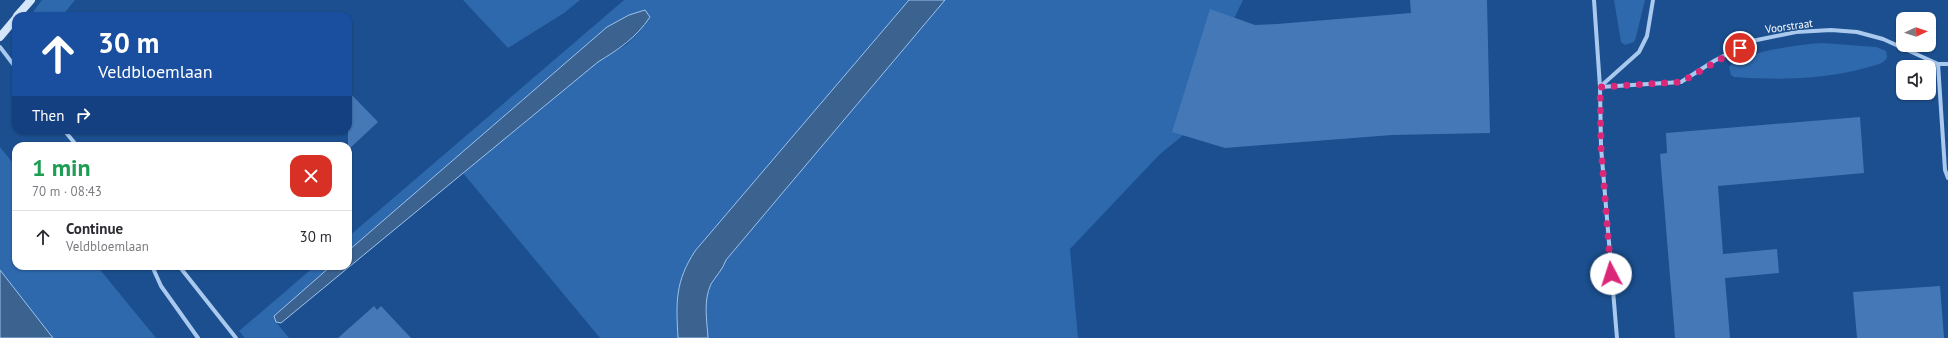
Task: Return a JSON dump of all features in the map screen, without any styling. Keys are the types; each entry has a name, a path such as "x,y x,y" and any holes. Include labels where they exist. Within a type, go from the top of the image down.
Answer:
{"main road":[{"path":"21,12 31,0"},
{"path":"0,36 12,23"}],"street":[{"path":"1594,0 1600,87 1601,147 1616,338"},
{"path":"1600,87 1639,52 1647,36 1653,0"},
{"name":"Voorstraat","path":"1600,87 1681,82 1714,61 1752,41 1796,32 1831,30 1857,32 1883,39 1938,64 1948,64"},
{"path":"0,46 12,62"},
{"path":"1938,64 1945,170 1948,178"},
{"path":"67,134 74,142"},
{"path":"154,270 162,286 198,338"},
{"path":"182,270 236,338"}],"shaded area":[{"path":"42,0 75,0 65,12 33,12"},
{"path":"463,0 580,0 564,13 508,48"},
{"path":"624,0 909,0 695,251 687,264 677,327 678,338 600,338 463,173 598,62 626,45 641,30 607,27 352,248 352,234"},
{"path":"909,0 945,0 726,260 711,284 707,297 706,311 708,338 678,338 678,293 688,262 695,251"},
{"path":"945,0 1243,0 1204,81 1193,127 1159,155 1070,249 1078,338 708,338 706,311 707,298 711,285 726,260"},
{"path":"1614,0 1645,0 1634,42 1625,45 1621,42"},
{"path":"645,10 650,17 639,31 627,42 598,62 352,265 352,248 607,27 629,15"},
{"path":"1822,43 1876,47 1886,51 1887,57 1882,63 1877,65 1819,77 1768,79 1734,77 1731,75 1729,67 1735,62 1746,57 1772,50"},
{"path":"0,147 12,162 12,270 100,270 156,338 53,338 0,270"},
{"path":"0,270 53,338 0,338"},
{"path":"310,270 326,270 274,316 276,322 289,338 245,338 239,331"},
{"path":"326,270 345,270 281,323 276,322 274,316"}],"building":[{"path":"1410,0 1487,0 1490,133 1392,135 1225,148 1172,132 1210,9 1255,25 1411,13"},
{"path":"352,95 378,122 352,146 352,142 348,142 348,134 352,134"},
{"path":"1860,117 1864,173 1718,186 1723,254 1777,249 1779,273 1725,278 1730,338 1675,338 1660,154 1667,153 1666,133"},
{"path":"1940,286 1944,338 1857,338 1853,292"},
{"path":"374,306 377,310 381,306 411,338 338,338"}],"route":[{"path":"1611,274 1601,147 1600,87 1681,82 1714,61 1740,48"}]}
